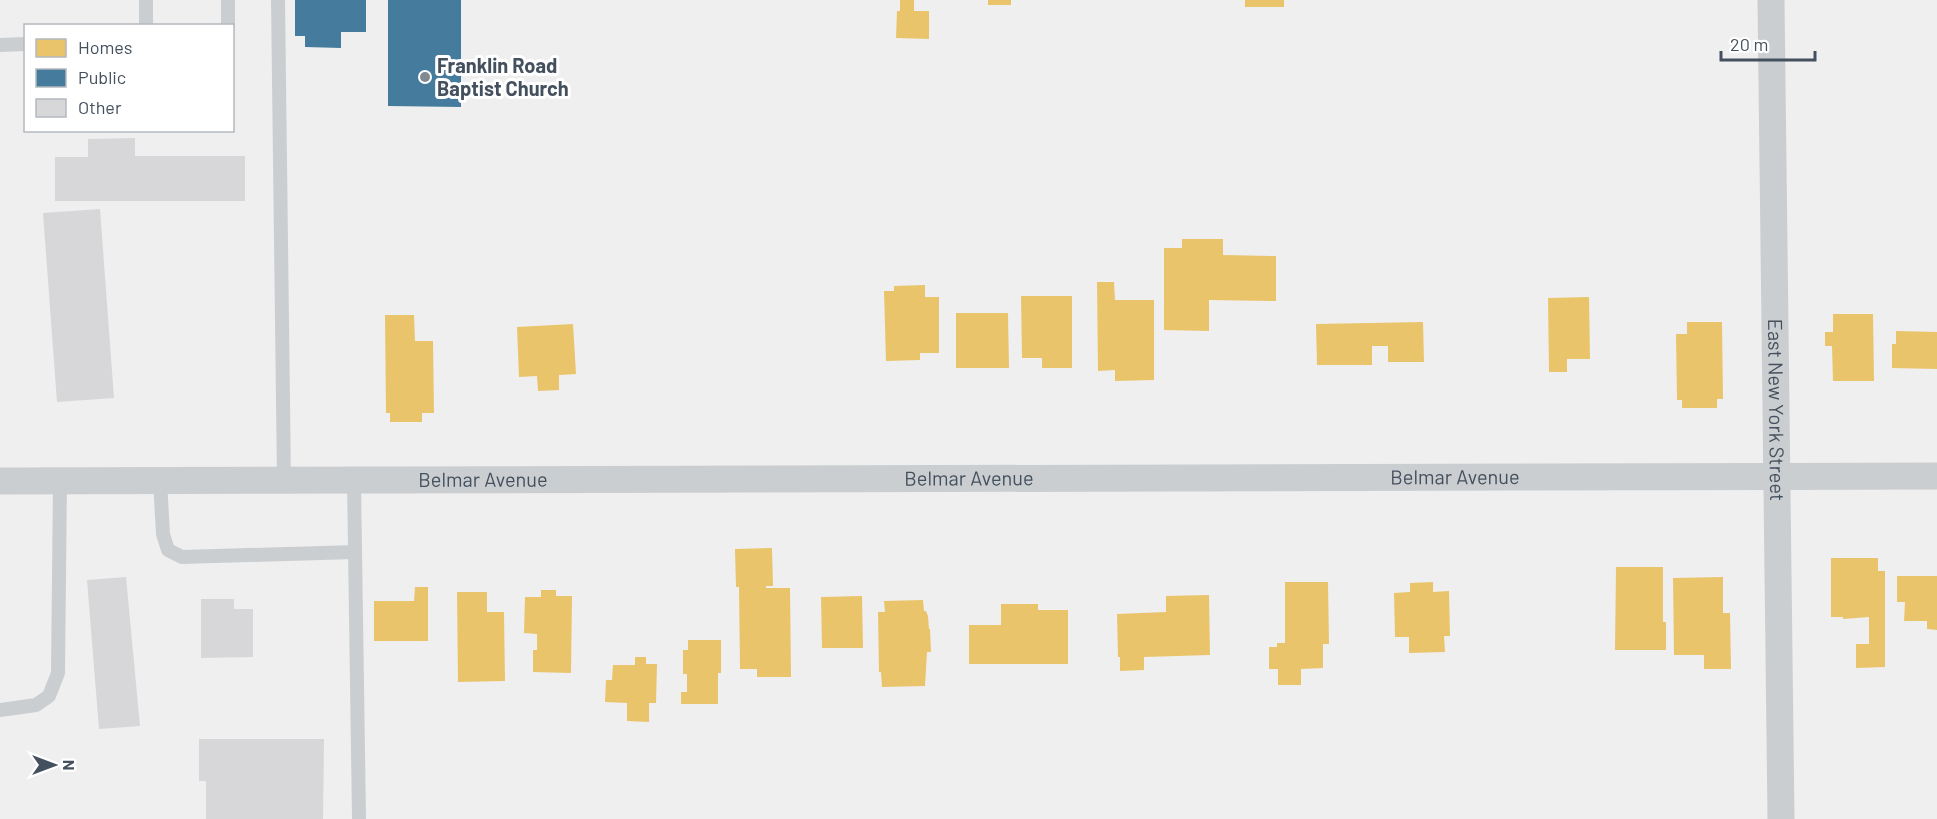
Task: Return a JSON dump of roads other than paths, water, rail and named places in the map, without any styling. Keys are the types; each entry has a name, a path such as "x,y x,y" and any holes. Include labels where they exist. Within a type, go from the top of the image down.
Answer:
{"street":[{"name":"East New York Street","path":"1771,0 1781,819"},
{"name":"Belmar Avenue","path":"0,481 1937,476"}],"lane":[{"path":"146,0 146,24"},
{"path":"228,0 228,24"},
{"path":"278,0 284,481"},
{"path":"0,45 24,44"},
{"path":"0,710 36,705 49,696 58,673 60,481"},
{"path":"160,481 163,534 168,550 182,557 355,552"},
{"path":"354,481 359,819"}],"place":[{"name":"Franklin Road Baptist Church","path":"425,77"}]}
